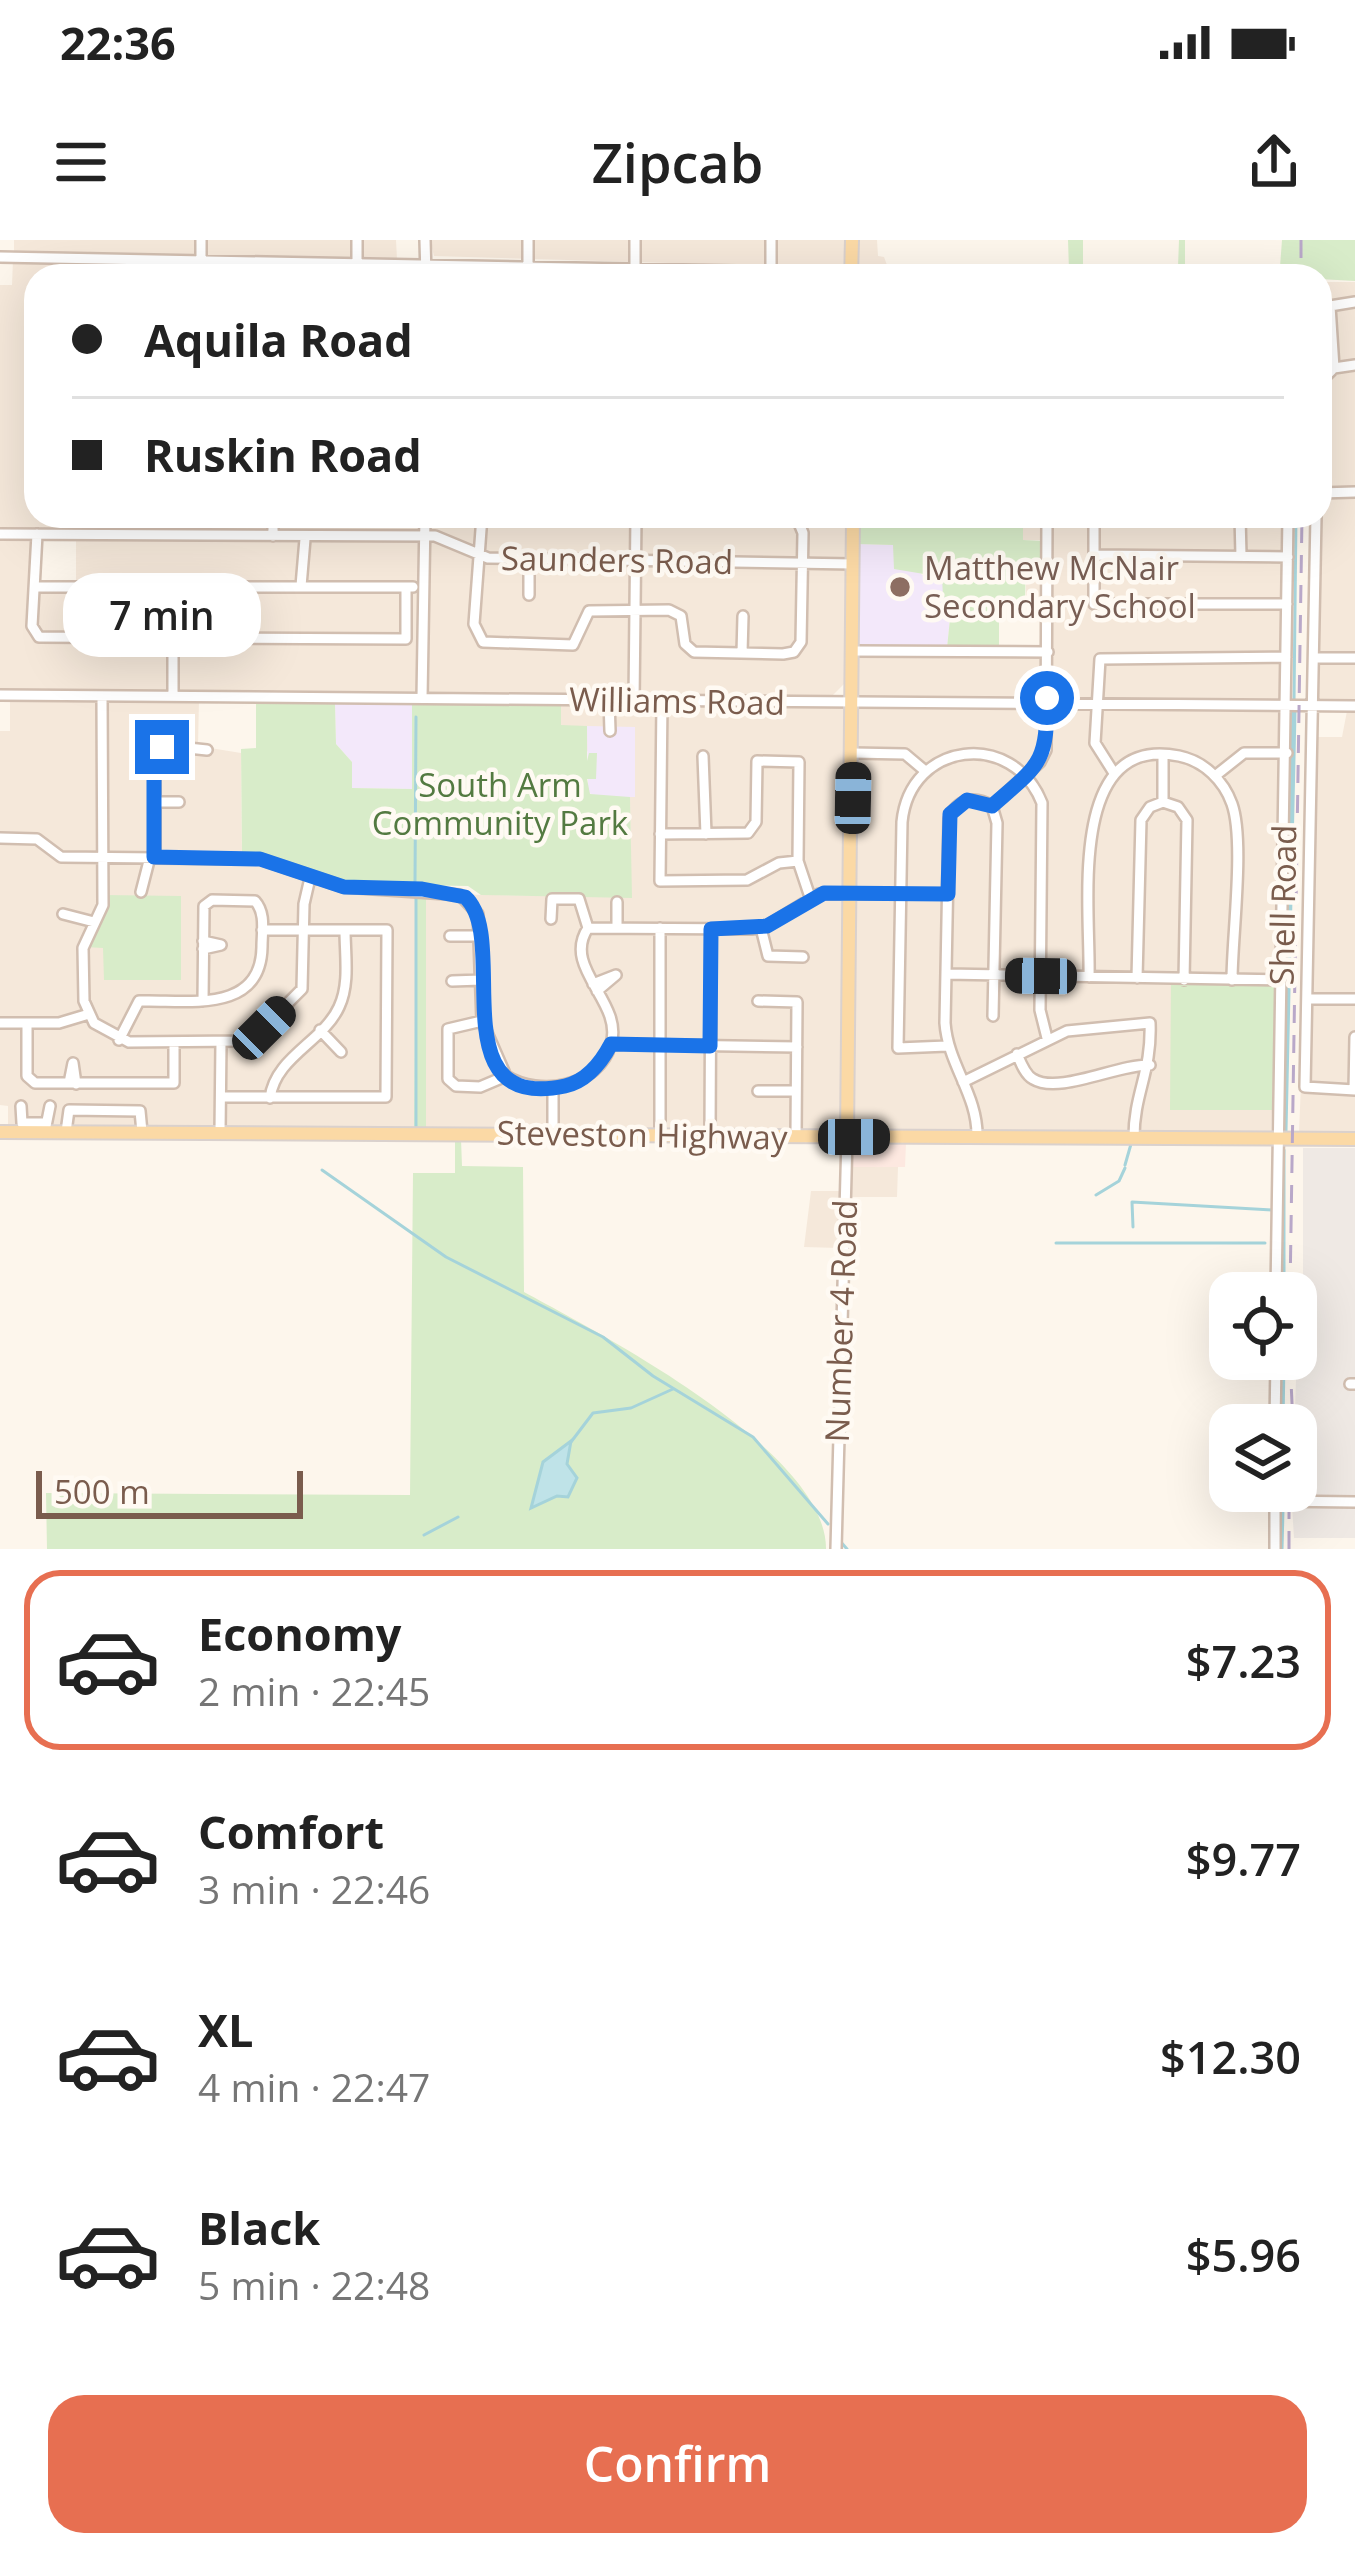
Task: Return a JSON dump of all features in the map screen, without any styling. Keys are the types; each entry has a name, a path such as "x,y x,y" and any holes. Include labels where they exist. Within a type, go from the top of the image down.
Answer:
{"main road":[{"name":"Number 4 Road","path":"848,1137 853,528"},
{"name":"Steveston Highway","path":"0,1132 46,1127 66,1132 1355,1139"}],"street":[{"path":"201,240 201,260"},
{"path":"357,240 357,261"},
{"path":"425,240 426,262"},
{"path":"0,257 494,264"},
{"path":"61,258 61,264"},
{"path":"1332,337 1334,368 1355,365"},
{"path":"274,528 274,536"},
{"path":"422,698 424,528"},
{"path":"479,528 475,631 485,643 573,645 589,611 635,610 680,614 685,644 694,652 788,654 798,649 802,528"},
{"path":"634,700 636,528"},
{"path":"992,806 1045,754 1047,528"},
{"path":"1094,528 1094,604 1287,604"},
{"path":"1240,528 1240,556"},
{"name":"Shell Road","path":"1276,1272 1288,528"},
{"name":"Shell Road","path":"1316,528 1306,1089 1355,1090"},
{"name":"Saunders Road","path":"0,534 424,536 450,540 476,555 529,559 854,564"},
{"path":"36,587 410,587 406,639 37,636 32,628 37,534"},
{"path":"301,586 302,538"},
{"path":"1094,555 1288,557"},
{"path":"529,559 529,595"},
{"path":"742,653 743,616"},
{"path":"172,638 173,696"},
{"path":"854,651 1048,652"},
{"path":"1114,773 1097,752 1097,666 1108,656 1286,657"},
{"path":"1315,658 1355,658"},
{"name":"Williams Road","path":"0,695 1355,706"},
{"path":"102,696 103,905 83,948 88,1014 102,1031 119,1040 221,1042 253,1037 300,991 310,878"},
{"path":"609,700 610,731"},
{"path":"662,701 660,881 747,880 779,863 798,861"},
{"path":"141,892 137,875 149,873 152,857 159,749 207,750"},
{"path":"947,1046 898,1048 904,806 924,770 956,754 978,752 1004,759 1027,775 1044,810 1041,1019 1047,1038"},
{"path":"853,753 905,754 924,770"},
{"path":"1215,776 1244,753 1287,753"},
{"path":"1163,755 1163,802"},
{"path":"1089,977 1093,811 1114,773 1143,758 1163,755 1185,758 1215,776 1235,819 1232,980"},
{"path":"703,756 706,834"},
{"path":"660,834 753,829 758,761 800,762 798,861 810,897"},
{"path":"977,1136 976,1109 947,1046 950,814 967,800 992,806"},
{"path":"154,802 179,802"},
{"path":"1136,978 1141,820 1150,807 1163,802 1178,807 1187,820 1184,980"},
{"path":"992,806 997,823 993,1016"},
{"path":"0,838 38,839 58,856 260,859 344,887 460,895 478,914 482,1021 506,1076 526,1086 554,1087 583,1078 611,1044 611,1014 583,964 588,928 579,899 550,899 551,919"},
{"path":"588,928 760,928 810,897 948,894"},
{"path":"119,1040 133,1001 203,1000 230,999 255,977 262,930 260,906 250,900 209,902 203,910 203,1000"},
{"path":"616,928 617,902"},
{"path":"64,914 82,915 94,922"},
{"path":"659,1135 660,928"},
{"path":"760,928 764,955 803,957"},
{"path":"710,1135 711,929"},
{"path":"221,1097 386,1097 387,930 262,930"},
{"path":"270,1098 277,1074 334,1016 345,989 345,930"},
{"path":"450,936 479,936"},
{"path":"946,974 1281,980"},
{"path":"452,981 481,980"},
{"path":"1307,999 1355,999"},
{"path":"758,1001 797,1002 796,1136"},
{"path":"0,1023 69,1022 88,1014"},
{"path":"482,1021 447,1028 448,1076 453,1084 478,1087 506,1076"},
{"path":"28,1023 30,1082 174,1083 174,1042"},
{"path":"963,1082 1047,1038 1090,1026 1150,1023 1150,1065 1135,1102 1134,1137"},
{"path":"320,1030 341,1052"},
{"path":"1355,1037 1355,1090"},
{"path":"220,1132 221,1042"},
{"path":"611,1044 797,1047"},
{"path":"1017,1054 1035,1081 1078,1081 1118,1066 1150,1065"},
{"path":"554,1087 554,1134"},
{"path":"758,1091 796,1091"},
{"path":"21,1106 22,1123 46,1127 50,1106"},
{"path":"66,1132 68,1110 141,1111 142,1132"},
{"name":"Number 4 Road","path":"836,1549 848,1137"},
{"path":"1317,1499 1355,1502"},
{"path":"1275,1512 1275,1549"}],"shaded area":[{"path":"14,240 396,240 397,259 14,252"},
{"path":"430,240 845,240 843,264 434,256"},
{"path":"859,240 877,240 878,256 887,264 858,264"},
{"path":"13,260 423,264 24,264 24,528 420,528 418,693 0,693 0,285 12,285","holes":["38,533 76,533 76,590 37,589"]},
{"path":"1332,282 1355,282 1355,705 1315,705 1317,528 1332,528"},
{"path":"426,528 852,528 853,675 828,700 429,694"},
{"path":"1023,528 1286,528 1283,700 858,699 858,654 1049,652 1049,601 1026,601 1026,559 1050,559 1049,540 1023,540"},
{"name":"Matthew McNair Secondary School","path":"857,544 894,545 922,575 942,576 952,598 947,648 858,648"},
{"path":"199,700 198,746 241,753 242,862 273,866 344,892 416,892 414,1130 8,1127 8,1106 0,1105 0,731 10,731 10,701"},
{"path":"335,704 412,704 413,789 352,788 352,762 336,744"},
{"path":"561,705 850,708 847,1135 426,1130 426,894 631,897 630,797 635,797 561,726"},
{"path":"858,708 1282,712 1277,978 1170,1110 1272,1110 1271,1131 853,1131"},
{"path":"1347,711 1355,711 1355,1133 1299,1133 1315,737 1342,737"},
{"path":"587,726 635,727 635,797 596,797 588,792"},
{"path":"856,1143 906,1143 905,1167 851,1167"},
{"path":"1303,1148 1355,1148 1355,1498 1317,1498 1317,1404 1295,1404 1296,1380 1317,1380 1317,1272 1303,1272"},
{"path":"851,1167 898,1167 897,1197 852,1197"},
{"path":"811,1191 840,1191 839,1248 804,1247"},
{"path":"1317,1505 1355,1505 1355,1538 1294,1538 1292,1512 1317,1512"}],"green space":[{"path":"1068,240 1083,240 1083,264 1069,264"},
{"path":"1179,240 1185,240 1185,264 1178,264"},
{"path":"1282,240 1355,240 1355,281 1332,280 1332,264 1280,264"},
{"path":"856,528 1023,528 1023,540 1044,541 1043,559 1026,559 1025,601 999,601 999,649 947,648 952,599 943,597 942,577 894,569 893,545 857,544"},
{"name":"South Arm Community Park","path":"256,704 335,704 336,744 352,762 352,788 412,789 412,704 561,705 561,725 587,726 587,761 589,753 597,753 596,779 587,779 590,794 630,797 632,898 481,895 468,886 343,884 274,856 242,854 241,749 256,748"},
{"path":"416,892 426,894 426,1130 414,1130"},
{"path":"105,895 181,896 181,980 104,980 103,948 85,947"},
{"path":"1171,978 1277,978 1272,1110 1170,1110"},
{"path":"455,1139 461,1139 462,1166 523,1167 524,1292 654,1366 751,1436 790,1473 816,1512 826,1549 47,1549 46,1493 410,1495 413,1173 455,1173"}],"water":[{"path":"1295,711 1286,1131 1283,1127"},
{"path":"571,1441 567,1464 577,1478 568,1497 557,1496 531,1508 543,1462"}],"waterway":[{"path":"1294,701 1296,528"},
{"path":"415,883 416,717"},
{"path":"416,896 416,1127"},
{"path":"1125,1165 1131,1144"},
{"path":"1284,1150 1284,1272"},
{"path":"1096,1195 1119,1181 1125,1168"},
{"path":"322,1170 446,1257 603,1337 653,1376 753,1437 828,1524"},
{"path":"1133,1227 1132,1202 1273,1210"},
{"path":"1056,1243 1265,1243"},
{"path":"1283,1404 1284,1380"},
{"path":"571,1442 593,1413 631,1408 673,1389"},
{"path":"1282,1549 1283,1512"},
{"path":"424,1535 458,1517"},
{"path":"840,1541 847,1549"}],"railway":[{"path":"1301,240 1301,264"},
{"path":"1290,1272 1302,528"},
{"path":"1291,1380 1292,1404"},
{"path":"1289,1512 1289,1549"}],"place":[{"name":"Matthew McNair Secondary School","path":"900,587"}],"route":[{"path":"162,747 154,760 154,857 260,859 344,887 411,888 465,897 478,914 482,1017 498,1065 520,1084 559,1087 592,1072 611,1044 710,1046 711,929 767,926 824,893 948,894 950,814 967,800 992,806 1040,762 1046,750 1047,698"}]}
